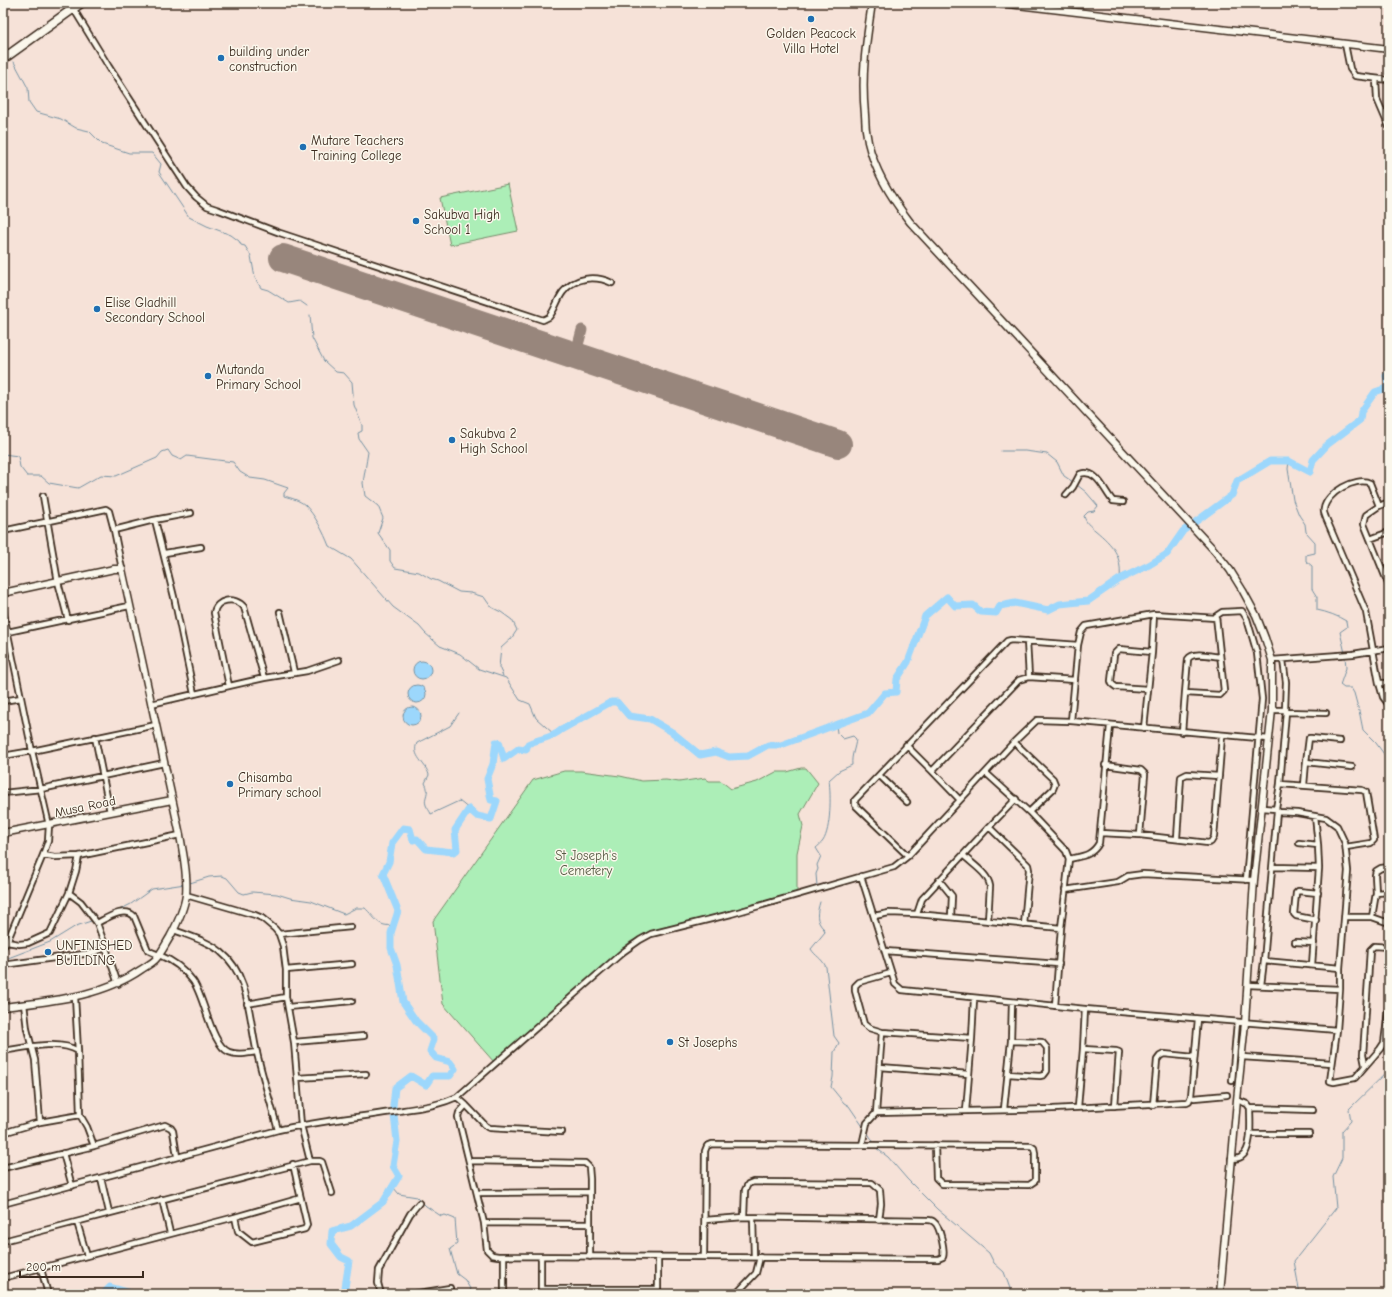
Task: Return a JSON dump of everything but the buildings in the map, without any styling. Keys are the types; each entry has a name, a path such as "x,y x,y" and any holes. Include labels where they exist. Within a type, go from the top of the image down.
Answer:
{"highway":[{"path":"3,59 80,3"}],"street":[{"path":"872,3 862,79 866,132 868,143 881,176 894,200 910,222 1182,514 1230,570 1256,615 1272,660 1272,710 1254,880 1245,1023 1231,1160 1220,1294"},
{"path":"1001,3 1389,49"},
{"path":"73,8 109,67 187,187 207,206 280,233 543,320 549,317 563,292 572,284 587,278 602,278 612,283"},
{"path":"1345,44 1352,74 1359,77 1389,80"},
{"path":"1376,79 1377,99 1389,127"},
{"path":"1066,496 1080,474 1084,472 1092,474 1101,483 1107,495 1113,501 1123,502"},
{"path":"1379,506 1370,483 1364,481 1349,484 1331,495 1324,510 1366,612 1379,683 1383,696 1389,705"},
{"path":"42,496 58,582 68,620"},
{"path":"1389,502 1379,506 1366,515 1364,524 1389,586"},
{"path":"3,531 106,509 109,511 180,834 186,869 186,895 181,915 174,930 154,961 118,984 75,997 3,1007"},
{"path":"114,530 191,513"},
{"path":"156,520 174,596 194,694"},
{"path":"1370,539 1389,532"},
{"path":"164,555 201,547"},
{"path":"3,593 114,569 122,569"},
{"path":"229,686 214,613 216,606 221,602 233,600 244,607 264,678"},
{"path":"5,633 129,606"},
{"path":"3,610 5,633 49,825 48,841 43,855 7,942 3,947"},
{"path":"1185,693 1223,694 1216,618 1217,614 1222,612 1242,611 1247,619 1257,653 1262,700 1260,738 1246,880"},
{"path":"280,612 294,672"},
{"path":"1071,721 1078,645 1081,632 1086,626 1154,614 1216,618"},
{"path":"1144,728 1152,652 1154,614"},
{"path":"908,856 854,804 855,800 1007,641 1011,640 1078,645"},
{"path":"1027,641 1028,677"},
{"path":"1272,660 1353,654 1389,648"},
{"path":"1148,689 1116,687 1111,681 1114,654 1116,651 1119,649 1152,652"},
{"path":"1182,732 1188,658 1194,654 1220,657"},
{"path":"151,704 264,678 307,671 339,660"},
{"path":"1261,985 1273,867 1276,810 1280,784 1286,711 1284,660"},
{"path":"932,771 1019,680 1028,677 1075,680"},
{"path":"1379,683 1389,683"},
{"path":"3,701 21,698"},
{"path":"1272,710 1326,713"},
{"path":"3,1204 278,1130 301,1125 389,1113 444,1103 457,1097 623,952 651,934 731,914 861,876 894,868 908,856 1014,742 1037,720 1071,721 1110,726 1260,738 1269,740"},
{"path":"3,756 95,738 156,724"},
{"path":"1069,859 1095,851 1099,844 1105,765 1110,726"},
{"path":"1101,832 1176,838 1208,843 1212,841 1222,736"},
{"path":"95,738 110,812"},
{"path":"1304,785 1309,738 1340,741"},
{"path":"1014,742 1053,779 1055,784 1053,789 1029,812"},
{"path":"906,746 960,800"},
{"path":"1306,762 1352,767"},
{"path":"3,793 41,788 164,763"},
{"path":"1105,765 1141,770 1144,772 1140,835"},
{"path":"986,773 1029,812 1066,851 1069,859 1061,928 1055,1006"},
{"path":"1176,838 1181,777 1187,774 1218,776"},
{"path":"878,775 907,802"},
{"path":"1280,784 1362,790 1366,792 1373,841 1371,843 1346,847"},
{"path":"917,914 922,899 1016,799"},
{"name":"Musa Road","path":"4,833 172,800"},
{"path":"1262,808 1326,818 1337,826 1346,847 1348,870 1345,917 1340,968 1337,1030 1330,1081 1334,1082 1355,1078 1384,1043 1389,1004"},
{"path":"1312,965 1319,868 1315,816"},
{"path":"989,827 1028,865 1029,870 1024,925"},
{"path":"3,849 4,833"},
{"path":"43,855 55,857 79,856 180,834"},
{"path":"1299,843 1318,844"},
{"path":"963,855 989,880 988,921"},
{"path":"7,942 19,944 28,943 50,933 69,893 79,856"},
{"path":"1273,867 1319,868"},
{"path":"1372,917 1376,893 1376,871 1381,868 1389,867"},
{"path":"1065,890 1118,882 1128,876 1143,874 1254,880"},
{"path":"861,876 891,973 895,984 902,990 974,999 1337,1030"},
{"path":"939,880 952,896 951,917"},
{"path":"1316,920 1296,916 1294,914 1296,893 1298,891 1318,893"},
{"path":"1376,893 1389,892"},
{"path":"69,893 81,902 94,920 106,948 118,984"},
{"path":"186,895 255,915 262,918 279,934 283,946 286,970 286,997 294,1042 301,1125 310,1160"},
{"path":"94,920 124,912 129,912 134,916 148,950 172,962 193,981 199,990 216,1039 222,1047 228,1052 240,1054 257,1052"},
{"path":"874,916 889,913 917,914 1061,928"},
{"path":"1345,917 1372,917 1389,923"},
{"path":"279,934 351,927"},
{"path":"174,930 221,952 237,974 244,988 257,1052 278,1130"},
{"path":"1295,942 1314,944"},
{"path":"1365,1065 1363,1055 1370,950 1374,946 1389,947"},
{"path":"3,966 91,953 106,948"},
{"path":"885,951 1058,964"},
{"path":"1264,961 1340,968"},
{"path":"286,970 352,964"},
{"path":"891,973 859,982 855,986 864,1024 869,1028 882,1032 972,1038"},
{"path":"1248,985 1340,989"},
{"path":"75,997 80,1115 87,1127 94,1146"},
{"path":"247,1004 286,997"},
{"path":"966,1111 974,999"},
{"path":"288,1007 352,1001"},
{"path":"1004,1109 1011,1041 1012,1002"},
{"path":"24,1004 27,1029 33,1046 35,1060 40,1122"},
{"path":"1078,1107 1085,1009"},
{"path":"876,1112 966,1111 1184,1103 1189,1100 1191,1096 1198,1019"},
{"path":"1232,1080 1237,1022"},
{"path":"862,1145 867,1123 876,1112 882,1032"},
{"path":"294,1042 364,1036"},
{"path":"1008,1074 1040,1076 1044,1075 1047,1071 1047,1048 1042,1042 1011,1041"},
{"path":"3,1051 33,1046 54,1045 70,1046 78,1051"},
{"path":"1083,1049 1119,1052 1115,1106"},
{"path":"1152,1105 1157,1060 1160,1056 1164,1054 1194,1057"},
{"path":"1242,1057 1332,1063"},
{"path":"880,1067 969,1074"},
{"path":"297,1078 366,1074"},
{"path":"1194,1098 1227,1095"},
{"path":"457,1097 486,1126 490,1128 562,1132"},
{"path":"1231,1160 1239,1158 1246,1151 1250,1134 1250,1108 1247,1104 1237,1100"},
{"path":"466,1105 458,1113 458,1117 484,1223 487,1250 492,1255 541,1257 938,1259 943,1257 944,1252 938,1226 934,1221 928,1220 744,1217 705,1220"},
{"path":"1250,1108 1313,1110"},
{"path":"3,1133 40,1122 80,1115"},
{"path":"3,1168 94,1146 165,1125 173,1131 177,1156"},
{"path":"1250,1134 1309,1134"},
{"path":"704,1257 705,1151 707,1146 712,1144 935,1145 1031,1146 1034,1148 1035,1153 1035,1181 1029,1184 942,1184 936,1178 935,1145"},
{"path":"63,1153 72,1186"},
{"path":"3,1241 77,1222 108,1212 310,1160 322,1162 332,1193"},
{"path":"469,1161 585,1163 589,1167 590,1257"},
{"path":"235,1217 238,1230 252,1242 305,1229 307,1225 293,1164"},
{"path":"101,1178 108,1212"},
{"path":"744,1217 745,1190 748,1184 753,1182 872,1184 880,1190 881,1204 879,1220"},
{"path":"477,1193 590,1192"},
{"path":"3,1278 235,1217 301,1198"},
{"path":"162,1199 170,1233"},
{"path":"381,1294 378,1283 379,1270 410,1214 419,1203"},
{"path":"753,1218 754,1257"},
{"path":"77,1222 87,1256"},
{"path":"484,1223 590,1224"},
{"path":"504,1256 504,1293"},
{"path":"541,1257 541,1291 658,1292 658,1257"},
{"path":"736,1294 756,1273 760,1257"},
{"path":"41,1269 48,1294"},
{"path":"413,1294 450,1288"}],"green space":[{"path":"508,184 518,231 450,245 440,198"},
{"name":"St Joseph's Cemetery","path":"806,768 818,783 800,814 803,826 797,853 797,892 644,935 630,942 494,1062 443,1004 433,921 533,780 564,771 581,771 620,776 642,781 666,780 679,782 705,778 709,781 721,781 731,789 757,782 776,772 787,772"}],"water":[{"path":"418,661 426,661 431,666 429,677 426,679 418,679 413,674 413,666"},
{"path":"413,685 421,685 426,690 424,701 421,703 413,703 408,698 408,690"},
{"path":"408,707 416,707 421,712 419,723 416,725 408,725 403,720 403,712"}],"waterway":[{"path":"14,62 28,88 29,102 36,112 61,119 76,128 89,131 102,144 129,153 152,153 161,164 159,172 189,217 231,235 239,241 241,245 245,246 251,256 255,278 261,288 268,290 289,303 300,301 307,306"},
{"path":"310,315 312,338 324,361 336,372 344,373 352,382 354,405 362,425 362,431 358,433 359,439 368,452 363,483 365,496 378,506 383,518 378,533 390,550 390,561 395,568 419,572 459,592 471,593 484,597 491,607 512,620 517,630 511,639 501,648 499,667 503,676"},
{"path":"344,1294 349,1261 341,1257 331,1244 332,1231 351,1226 383,1202 399,1176 393,1166 397,1141 393,1106 395,1088 411,1076 426,1085 432,1076 450,1076 455,1069 450,1062 436,1058 430,1051 434,1039 416,1021 403,1002 397,965 391,948 391,933 398,911 383,874 389,862 392,843 403,828 410,829 413,840 417,839 426,849 453,852 457,850 455,830 469,809 477,816 491,819 497,801 491,800 487,779 493,764 496,742 499,742 504,759 518,749 526,750 528,744 557,733 611,702 617,702 629,716 650,719 672,732 700,755 716,752 729,757 748,756 768,745 781,745 868,713 885,693 896,692 897,679 908,662 925,616 947,597 955,606 973,605 981,612 996,613 1000,606 1015,603 1048,610 1060,604 1088,601 1120,579 1149,565 1167,554 1183,531 1232,495 1237,481 1270,461 1289,461 1310,472 1313,460 1327,445 1360,420 1361,412 1375,392 1389,387 1386,376 1389,374"},
{"path":"3,454 18,456 20,467 27,476 41,476 49,483 78,488 101,475 116,476 157,458 162,452 168,450 172,456 181,460 187,456 233,462 240,472 250,478 265,480 288,488 284,493 284,496 298,500 305,505 319,524 329,546 351,559 393,607 419,626 440,646 460,654 479,669 506,678 520,700 530,704 536,718 555,735"},
{"path":"1001,451 1025,451 1047,454 1057,462 1064,476 1073,482"},
{"path":"1289,461 1288,469 1293,500 1299,515 1305,524 1306,532 1315,542 1315,553 1306,555 1306,561 1312,566 1312,589 1317,597 1317,610 1340,617 1346,621 1347,627 1340,632 1345,653"},
{"path":"1077,485 1086,492 1098,506 1094,511 1088,512 1084,516 1088,524 1107,541 1115,551 1118,557 1120,579"},
{"path":"1345,656 1346,668 1340,685 1344,688 1351,688 1354,693 1363,730 1376,743 1389,761"},
{"path":"459,713 450,726 417,743 416,752 429,775 425,783 427,786 425,802 431,814 459,801 469,809"},
{"path":"817,886 817,865 821,856 816,848 823,841 828,829 830,803 829,780 839,771 852,765 856,739 853,736 843,739 837,733 836,725"},
{"path":"190,883 209,877 222,876 227,878 239,892 244,894 252,892 277,894 290,898 311,901 344,914 356,908 365,908 380,923 388,926 393,925"},
{"path":"117,911 131,904 152,889 185,884"},
{"path":"820,902 818,920 825,932 811,949 826,967 834,1036 839,1043 834,1052 831,1087 844,1103 849,1106 864,1128"},
{"path":"97,919 103,917"},
{"path":"3,960 50,942 76,926 94,920"},
{"path":"1300,1294 1294,1261 1336,1208 1333,1177 1342,1158 1342,1131 1351,1121 1349,1109 1389,1070"},
{"path":"867,1132 873,1141"},
{"path":"876,1148 888,1157 907,1179 937,1209 989,1253 994,1263 1004,1272 1012,1294"},
{"path":"393,1187 399,1194 417,1197 426,1206 441,1216 445,1215 455,1219 457,1244 450,1249 457,1274 465,1280 473,1294"},
{"path":"103,1294 110,1287 135,1294"}],"taxiway":[{"path":"575,356 582,330"}],"runway":[{"path":"283,258 838,444"}],"place":[{"name":"Golden Peacock Villa Hotel","path":"811,19"},
{"name":"building under construction","path":"221,58"},
{"name":"Mutare Teachers Training College","path":"303,147"},
{"name":"Sakubva High School 1","path":"416,221"},
{"name":"Elise Gladhill Secondary School","path":"97,309"},
{"name":"Mutanda Primary School","path":"208,376"},
{"name":"Sakubva 2 High School","path":"452,440"},
{"name":"Chisamba Primary school","path":"230,784"},
{"name":"UNFINISHED BUILDING","path":"48,952"},
{"name":"St Josephs","path":"670,1042"}]}
